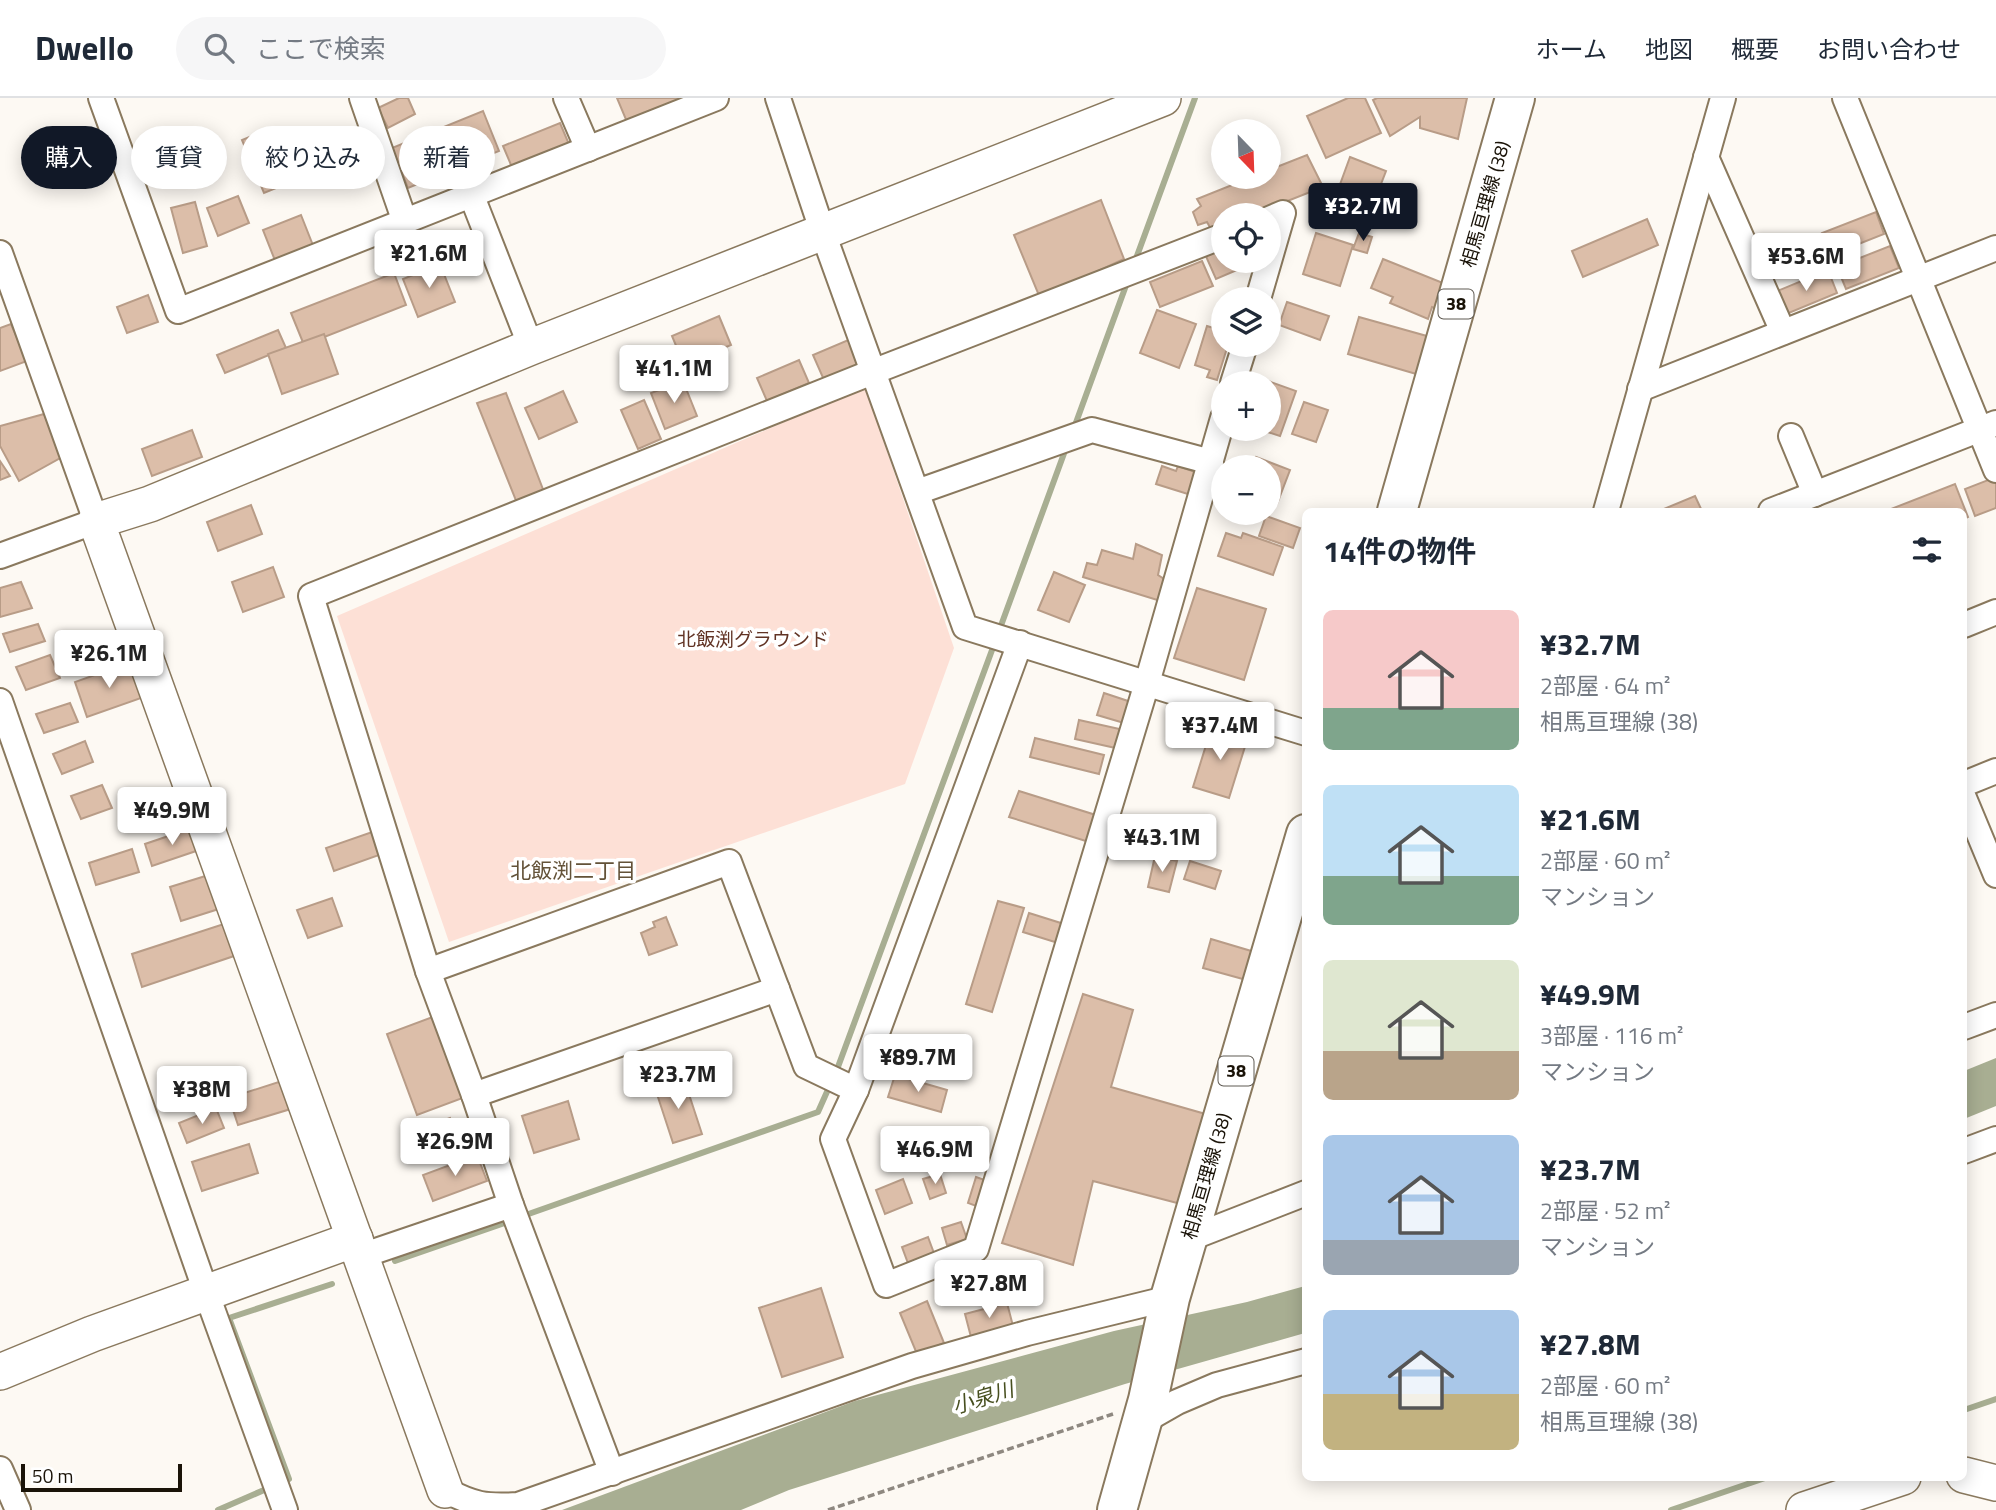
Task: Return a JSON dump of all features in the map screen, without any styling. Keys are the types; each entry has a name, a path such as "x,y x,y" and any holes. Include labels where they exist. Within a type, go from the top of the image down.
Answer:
{"main road":[{"name":"相馬亘理線 (38)","path":"1398,508 1515,98"},
{"name":"相馬亘理線 (38)","path":"1145,1411 1169,1304 1298,887 1302,860"},
{"name":"38","path":"1117,1510 1145,1411"}],"street":[{"path":"101,98 178,311 716,98"},
{"path":"362,98 405,222"},
{"path":"566,98 588,149"},
{"path":"778,98 823,233 965,627 1302,732"},
{"path":"0,556 150,504 531,347 1163,98"},
{"path":"1607,508 1723,98"},
{"path":"1845,98 1918,279 1988,426 1996,470"},
{"path":"1706,157 1783,332"},
{"path":"471,194 531,347"},
{"path":"612,1473 428,971 311,596 874,371 1211,241"},
{"path":"1640,389 1996,248"},
{"path":"0,253 445,1490 489,1507 517,1505 912,1366 1027,1333 1169,1304"},
{"path":"1779,508 1988,426"},
{"path":"917,492 1092,430 1210,462"},
{"path":"1791,436 1815,494"},
{"path":"1015,642 832,1139 886,1285 976,1249 1147,683 1216,441"},
{"path":"1967,624 1996,612"},
{"path":"0,701 206,1292 280,1494"},
{"path":"1967,782 1996,771"},
{"path":"1967,805 1996,875"},
{"path":"428,971 729,862 806,1066 852,1088"},
{"path":"474,1095 777,989"},
{"path":"1967,1026 1996,1015"},
{"path":"1967,1150 1996,1139"},
{"path":"1188,1239 1302,1196"},
{"path":"0,1372 92,1334 206,1292 358,1247 515,1214"},
{"path":"1145,1411 1177,1402 1217,1385 1302,1362"},
{"path":"0,1469 18,1510"},
{"path":"1967,1476 1996,1483"},
{"path":"1804,1510 1891,1481"}],"path":[{"path":"828,1510 1111,1413 1145,1411"}],"green space":[{"name":"北飯渕グラウンド","path":"865,387 954,648 905,784 449,942 337,616"}],"water":[{"path":"1996,1058 1996,1106 1967,1118 1967,1070"},
{"name":"小泉川","path":"1302,1287 1302,1334 1125,1384 789,1490 741,1510 562,1510 855,1401 1114,1331 1247,1302"}],"building":[{"path":"399,98 408,98 415,114 388,128 378,108"},
{"path":"617,98 684,98 627,122"},
{"path":"1348,98 1365,98 1381,133 1326,158 1307,116"},
{"path":"1467,98 1458,139 1420,128 1420,117 1390,136 1373,100"},
{"path":"483,111 489,126 446,126"},
{"path":"560,123 571,149 514,172 503,146"},
{"path":"399,145 399,166 392,148"},
{"path":"1307,155 1323,187 1281,204 1211,203 1211,229 1207,222 1198,225 1193,212 1201,206 1197,199 1222,189 1281,189 1281,165"},
{"path":"1350,157 1386,171 1369,215 1334,201"},
{"path":"238,196 249,223 218,236 207,208"},
{"path":"1101,200 1124,259 1040,298 1014,235"},
{"path":"195,202 207,246 183,253 171,208"},
{"path":"1876,212 1884,234 1831,255 1822,233"},
{"path":"301,215 314,248 276,263 263,230"},
{"path":"1647,219 1658,245 1583,277 1572,251"},
{"path":"1316,233 1353,245 1340,286 1303,274"},
{"path":"1359,233 1372,237 1367,253 1353,249"},
{"path":"1813,236 1822,258 1771,278 1762,257"},
{"path":"1890,246 1899,268 1846,289 1837,267"},
{"path":"1211,251 1211,268 1205,254"},
{"path":"1383,259 1453,287 1443,311 1432,307 1428,319 1390,303 1393,297 1371,288"},
{"path":"1202,261 1213,286 1160,307 1150,282"},
{"path":"440,264 455,302 418,317 403,279"},
{"path":"1828,270 1837,293 1784,315 1775,292"},
{"path":"394,273 406,305 304,345 291,313"},
{"path":"1213,273 1230,273 1216,279"},
{"path":"148,295 158,322 127,333 117,307"},
{"path":"1287,302 1329,316 1320,340 1281,326"},
{"path":"1157,310 1196,324 1179,368 1140,353"},
{"path":"719,316 731,345 684,365 672,336"},
{"path":"1359,317 1434,338 1423,376 1348,354"},
{"path":"11,324 27,361 0,371 0,328"},
{"path":"1207,326 1211,327 1211,357 1224,357 1220,371 1211,371 1211,378 1207,377 1210,370 1195,365"},
{"path":"278,330 286,348 225,373 217,355"},
{"path":"324,334 338,374 282,394 268,354"},
{"path":"853,338 863,363 824,380 813,355"},
{"path":"799,360 809,383 767,401 757,378"},
{"path":"683,381 697,416 665,429 651,393"},
{"path":"1281,386 1296,391 1281,433"},
{"path":"563,391 577,422 539,439 525,408"},
{"path":"506,393 544,492 517,503 477,403"},
{"path":"644,400 661,439 638,449 621,410"},
{"path":"1304,402 1328,410 1316,442 1292,434"},
{"path":"44,414 62,457 19,481 0,446 0,426"},
{"path":"192,430 202,457 152,476 142,449"},
{"path":"0,461 10,476 0,480"},
{"path":"1162,466 1176,471 1178,466 1198,473 1191,495 1156,484"},
{"path":"1281,467 1290,470 1281,494"},
{"path":"1996,477 1996,508 1975,516 1965,489"},
{"path":"1955,484 1964,508 1894,508"},
{"path":"1695,496 1701,508 1666,508"},
{"path":"251,505 262,534 218,551 207,522"},
{"path":"1281,521 1300,528 1293,548 1259,536 1263,525 1281,525"},
{"path":"1226,533 1241,538 1243,533 1283,547 1273,575 1218,556"},
{"path":"1136,544 1162,555 1158,575 1172,584 1167,603 1083,577 1087,563 1097,565 1102,550 1133,559"},
{"path":"273,567 284,597 243,612 232,582"},
{"path":"1054,572 1085,585 1069,622 1038,610"},
{"path":"21,582 32,608 0,617 0,588"},
{"path":"1197,588 1266,609 1244,680 1174,658"},
{"path":"38,624 45,641 10,652 3,634"},
{"path":"50,655 60,678 26,690 16,667"},
{"path":"131,662 144,697 87,717 75,682"},
{"path":"1104,693 1131,702 1124,723 1097,715"},
{"path":"70,703 78,722 44,733 36,714"},
{"path":"1079,720 1124,730 1120,749 1075,739"},
{"path":"1212,726 1248,737 1229,798 1193,787"},
{"path":"1035,738 1104,755 1099,774 1030,757"},
{"path":"85,741 93,762 62,774 53,754"},
{"path":"102,785 112,808 81,819 71,796"},
{"path":"1019,791 1099,816 1089,842 1009,817"},
{"path":"192,828 199,850 152,866 145,844"},
{"path":"375,831 382,854 334,871 326,848"},
{"path":"132,849 139,872 96,885 89,863"},
{"path":"1155,856 1177,861 1169,892 1148,887"},
{"path":"1190,861 1221,871 1215,889 1184,879"},
{"path":"215,873 225,907 181,921 170,887"},
{"path":"332,898 342,926 308,938 297,910"},
{"path":"998,901 1024,908 992,1012 966,1004"},
{"path":"1029,913 1064,924 1058,943 1023,932"},
{"path":"666,917 677,945 649,955 641,933 655,927 653,922"},
{"path":"230,922 240,954 142,987 132,954"},
{"path":"1211,939 1258,953 1250,981 1203,968"},
{"path":"1083,994 1133,1010 1111,1087 1209,1115 1181,1204 1093,1181 1073,1265 1002,1243"},
{"path":"438,1015 468,1096 417,1115 387,1034"},
{"path":"895,1075 947,1090 941,1112 888,1097"},
{"path":"684,1079 702,1134 673,1143 655,1088"},
{"path":"285,1080 294,1108 238,1125 229,1098"},
{"path":"568,1101 579,1139 534,1153 522,1116"},
{"path":"216,1108 224,1128 187,1143 179,1123"},
{"path":"450,1118 459,1141 414,1158 406,1134"},
{"path":"249,1144 258,1173 202,1191 192,1162"},
{"path":"477,1155 487,1181 433,1201 423,1175"},
{"path":"940,1174 946,1193 930,1199 923,1179"},
{"path":"976,1177 996,1184 987,1210 968,1203"},
{"path":"903,1179 912,1203 885,1214 876,1190"},
{"path":"961,1222 967,1239 947,1245 942,1228"},
{"path":"928,1237 935,1256 909,1266 902,1247"},
{"path":"821,1288 843,1357 782,1377 759,1308"},
{"path":"927,1301 944,1343 917,1354 900,1313"},
{"path":"1007,1303 1013,1326 971,1337 965,1314"}],"waterway":[{"path":"1134,264 1195,98"},
{"path":"1074,428 1128,280"},
{"path":"999,631 1066,448"},
{"path":"835,1075 995,642"},
{"path":"520,1217 818,1112 830,1085"},
{"path":"395,1261 510,1221"},
{"path":"281,1483 289,1479 229,1318 332,1284"},
{"path":"1967,1409 1996,1399"},
{"path":"1671,1510 1756,1481"},
{"path":"218,1510 271,1487"}],"district":[{"name":"北飯渕二丁目","path":"573,871"}]}
